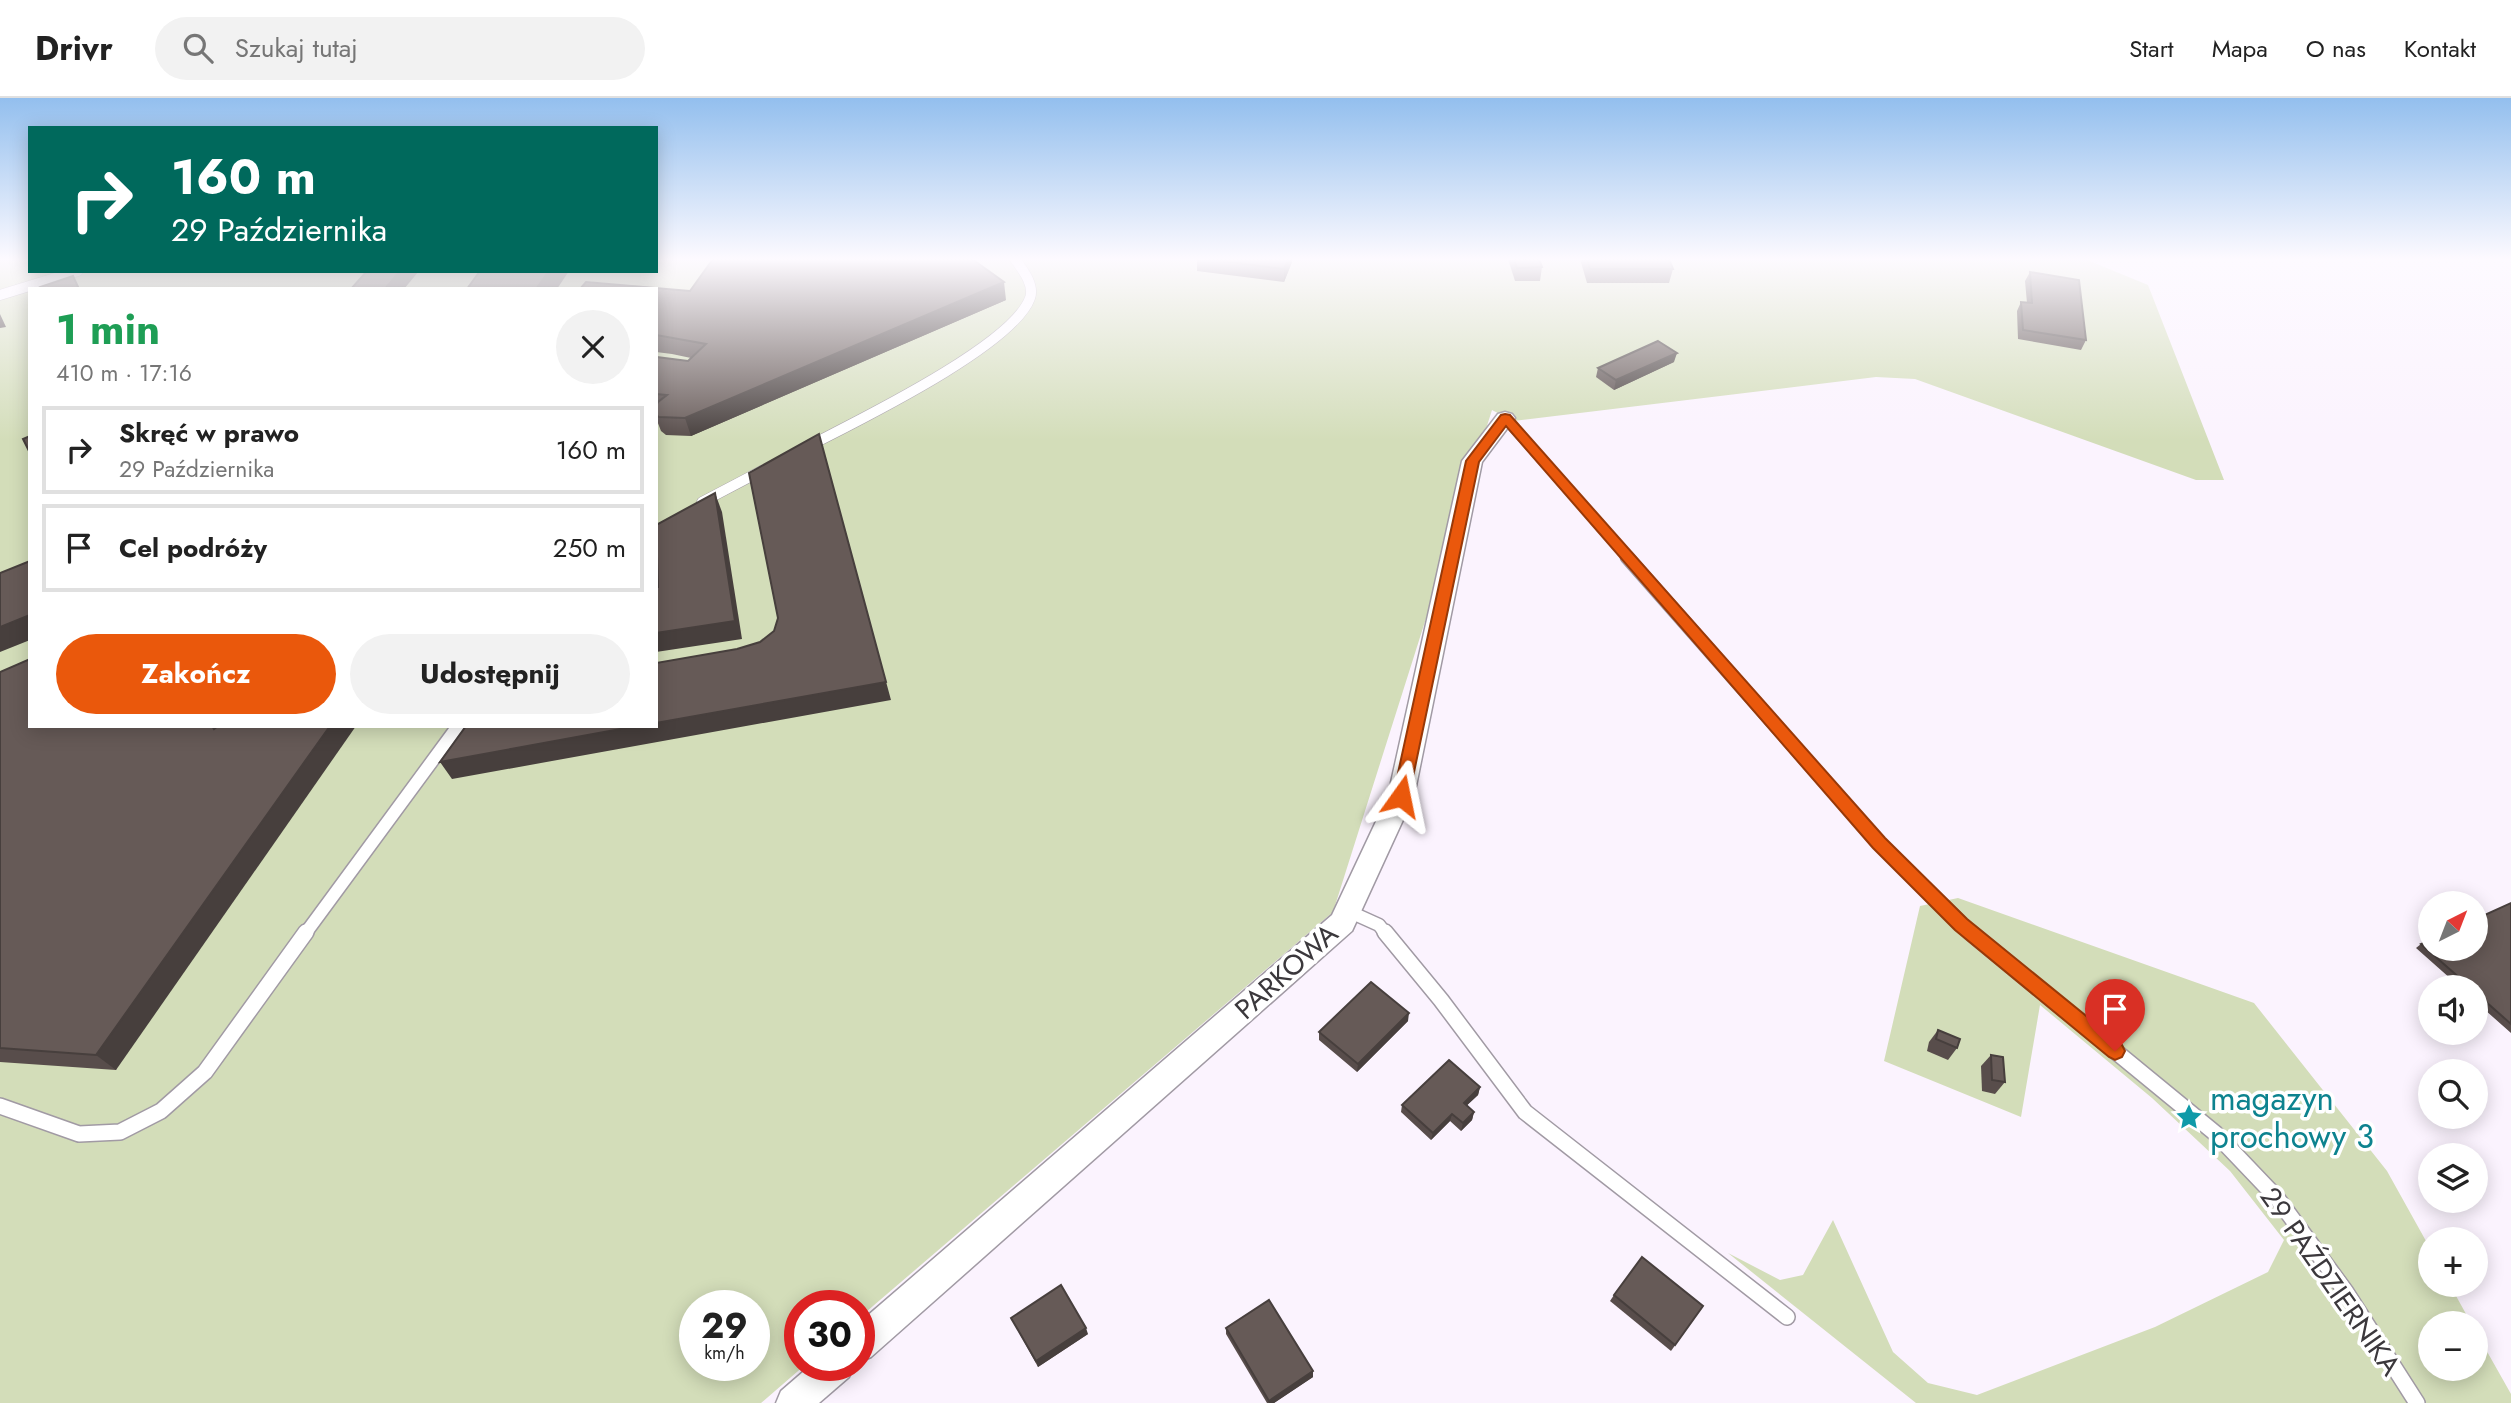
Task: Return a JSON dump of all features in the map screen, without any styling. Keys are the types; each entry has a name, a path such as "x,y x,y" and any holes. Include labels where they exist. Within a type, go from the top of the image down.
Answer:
{"street":[{"name":"PARKOWA","path":"875,1331 1342,923 1401,796 1472,461 1505,418"},
{"path":"793,1403 818,1381"}],"lane":[{"path":"800,451 971,355 1016,320"},
{"name":"29 PAŹDZIERNIKA","path":"1505,418 1879,843 1931,897 2215,1133 2277,1198 2346,1292 2417,1403"},
{"path":"692,507 776,463"},
{"path":"0,1106 79,1134 120,1132 161,1111 205,1072 384,823 456,728"},
{"path":"1348,911 1379,925 1441,1000 1525,1112 1787,1317"}],"green space":[{"path":"0,320 28,320 28,728 658,728 658,320 2162,320 2224,480 2196,480 1915,379 1876,377 1513,421 1492,410 1333,912 875,1304 875,1290 784,1290 784,1381 786,1381 761,1403 0,1403"},
{"path":"1958,898 2254,1003 2387,1171 2418,1227 2418,1297 2457,1297 2464,1311 2418,1311 2418,1381 2488,1381 2488,1353 2511,1394 2511,1403 1916,1403 1728,1253 1780,1280 1803,1275 1833,1220 1893,1352 1928,1383 1977,1395 2155,1327 2268,1272 2284,1240 2230,1171 2152,1098 2040,1005 2021,1117 1884,1061 1920,906"}],"building":[{"path":"658,320 915,320 685,418 659,417 658,402 667,395 658,394 658,357 688,361 706,344 658,335"},
{"path":"2022,320 2084,320 2086,340 2023,330"},
{"path":"1658,341 1677,353 1616,380 1598,368"},
{"path":"819,434 886,682 658,723 658,663 737,649 760,642 774,631 778,618 749,473"},
{"path":"715,493 735,621 658,633 658,524"},
{"path":"28,562 28,616 0,627 0,573"},
{"path":"28,660 28,728 329,728 96,1055 0,1048 0,672"},
{"path":"465,728 626,728 440,762"},
{"path":"2511,903 2511,1024 2488,1004 2488,975 2456,975 2440,961 2488,961 2488,914"},
{"path":"1371,982 1409,1013 1358,1064 1319,1032"},
{"path":"1938,1030 1960,1039 1957,1048 1936,1039"},
{"path":"1991,1055 2003,1057 2005,1082 1992,1080"},
{"path":"1449,1060 1480,1087 1464,1103 1474,1112 1463,1123 1452,1114 1433,1133 1402,1105"},
{"path":"1642,1257 1703,1306 1675,1345 1614,1295"},
{"path":"1061,1285 1086,1328 1036,1361 1011,1318"},
{"path":"1269,1300 1313,1371 1269,1401 1226,1328"}],"place":[{"name":"magazyn prochowy 3","path":"2189,1117"}],"route":[{"path":"1401,796 1472,461 1505,418 1879,843 1931,897 2115,1051"}]}
